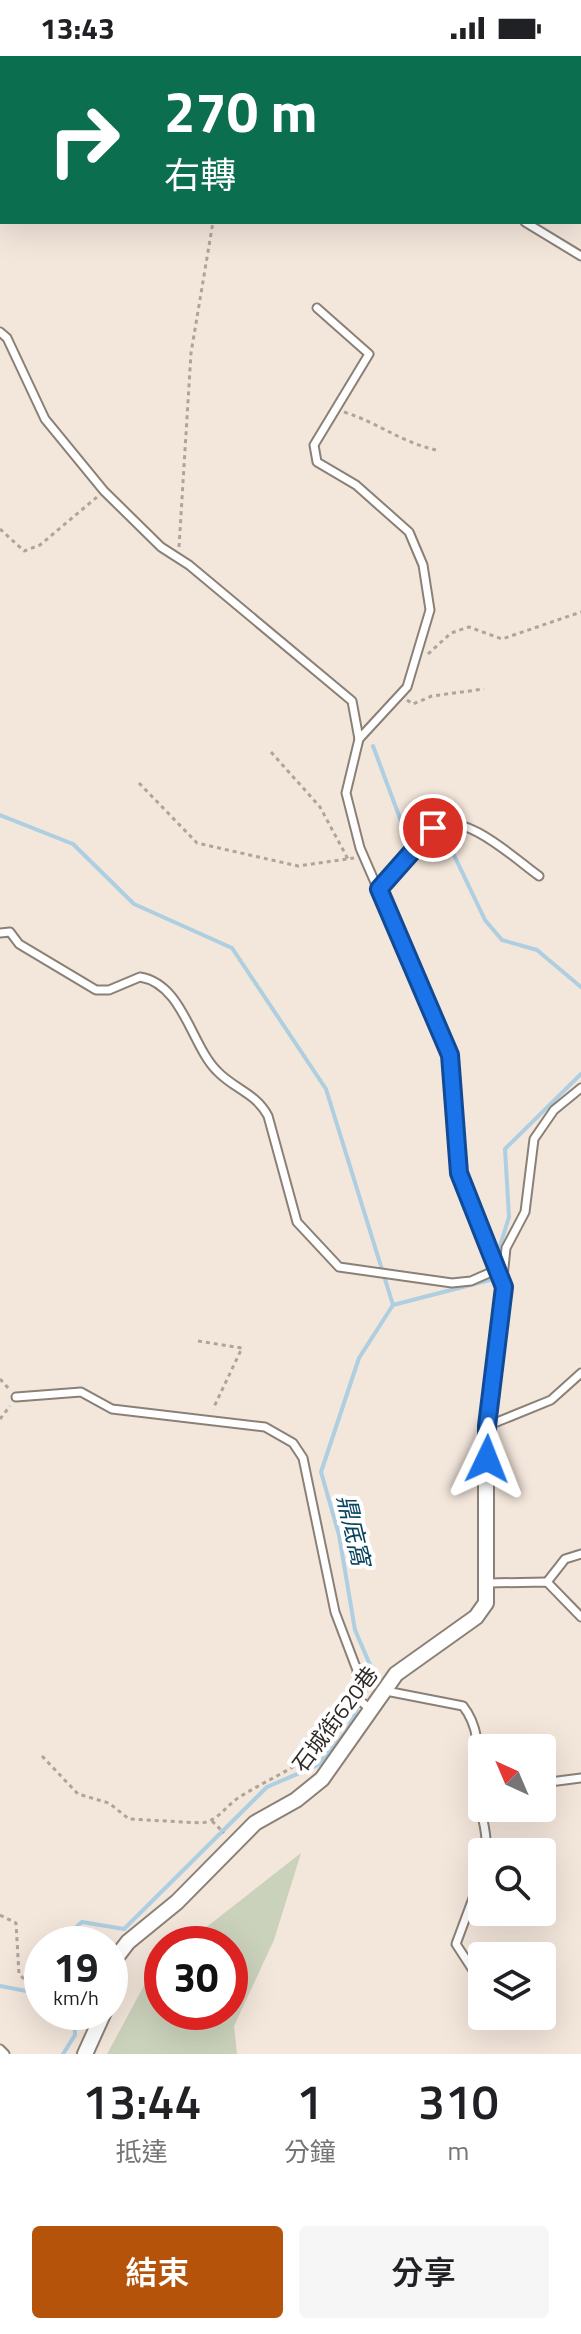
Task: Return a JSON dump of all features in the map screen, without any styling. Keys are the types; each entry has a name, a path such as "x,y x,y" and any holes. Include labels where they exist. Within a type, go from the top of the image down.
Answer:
{"street":[{"name":"石城街620巷","path":"128,1942 177,1902 255,1823 296,1800 322,1779 396,1674 476,1617 486,1603 486,1442"},
{"path":"85,2054 96,2030"}],"lane":[{"path":"528,224 581,256"},
{"path":"317,308 369,354 314,445 317,462 356,485 409,532 423,565 430,610 407,687 359,739"},
{"path":"0,332 7,338 45,419 104,491 161,547 352,701 359,739 346,793 363,854 450,1055 459,1173 504,1287"},
{"path":"379,889 433,828 451,822 479,832 539,876"},
{"path":"0,933 10,932 19,944 96,990 109,990 140,977 160,986 186,1017 211,1064 261,1102 268,1116 297,1222 339,1267 452,1283 471,1281 496,1270"},
{"path":"486,1442 506,1248 525,1212 534,1139 554,1110 581,1088"},
{"path":"487,1426 551,1400 581,1373"},
{"path":"16,1397 81,1392 112,1409 265,1427 293,1443 303,1458 335,1612 357,1670 357,1698 370,1709"},
{"path":"547,1582 565,1559 581,1554"},
{"path":"487,1583 547,1582 581,1617"},
{"path":"386,1691 463,1706 474,1720 475,1734"},
{"path":"556,1781 581,1778"},
{"path":"468,1912 456,1944 468,1962"},
{"path":"0,2049 5,2054"}],"path":[{"path":"178,558 191,353 213,224"},
{"path":"337,410 365,418 405,443 436,450"},
{"path":"0,529 24,551 40,545 104,491"},
{"path":"413,668 451,633 469,627 502,639 581,612"},
{"path":"400,696 413,704 432,696 484,689"},
{"path":"271,752 320,807 348,859"},
{"path":"139,783 197,843 298,866 363,854"},
{"path":"198,1341 242,1348 207,1421"},
{"path":"0,1379 16,1397 0,1419"},
{"path":"42,1756 78,1794 109,1803 129,1819 202,1823 212,1821 238,1798 299,1763"},
{"path":"0,1915 16,1923 19,1974 24,1979"}],"green space":[{"path":"301,1853 274,1940 248,1996 248,1926 208,1926"},
{"path":"144,1986 144,2030 234,2030 237,2054 107,2054 120,2030 128,2030 128,2015"}],"waterway":[{"path":"373,746 401,821 453,853 485,920 502,940 537,950 581,987"},
{"path":"0,815 73,844 134,904 232,948 326,1089 393,1305"},
{"name":"鼎底窩","path":"495,1262 509,1217 505,1149 581,1074"},
{"name":"鼎底窩","path":"127,1926 267,1787 318,1765 346,1732 374,1674 355,1630 339,1535 321,1472 359,1358 393,1305 490,1280 492,1274"},
{"name":"鼎底窩","path":"77,1926 82,1922 106,1926"},
{"path":"0,1986 24,1991"},
{"name":"鼎底窩","path":"63,2054 75,2030"}],"route":[{"path":"433,828 379,889 450,1055 459,1173 504,1287 487,1426 487,1459"}]}
